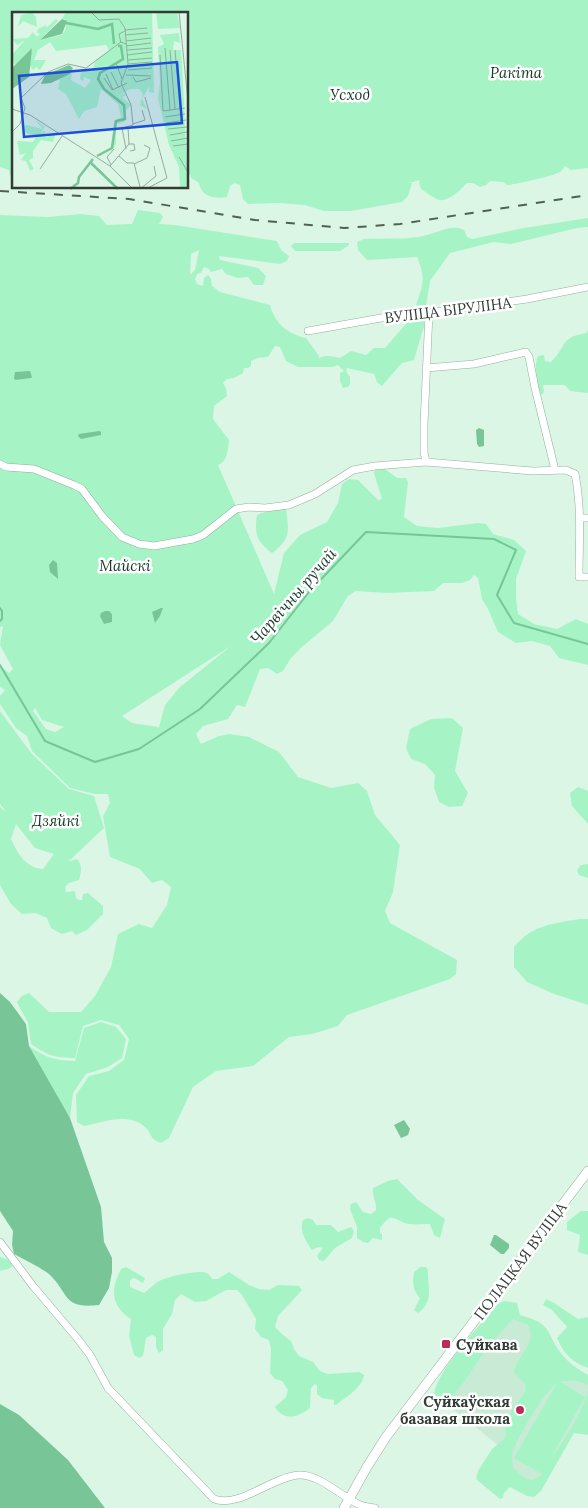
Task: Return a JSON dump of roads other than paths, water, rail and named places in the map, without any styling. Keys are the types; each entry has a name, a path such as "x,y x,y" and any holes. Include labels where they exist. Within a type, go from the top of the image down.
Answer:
{"main road":[{"name":"ПОЛАЦКАЯ ВУЛІЦА","path":"344,1508 386,1437 588,1171"}],"street":[{"name":"ВУЛІЦА БІРУЛІНА","path":"308,330 409,314 429,313 551,296 588,287"},
{"path":"426,462 424,424 429,313"},
{"path":"426,368 474,364 526,352 529,357 555,470"},
{"path":"0,464 6,467 34,469 82,489 102,516 122,537 139,544 154,546 193,539 212,529 236,509 289,505 315,494 353,470 375,466 426,462 533,471 566,470 575,474 577,486 579,577 588,577"},
{"path":"579,518 588,518"},
{"path":"0,1242 90,1355 108,1388 214,1499 222,1502 236,1499 287,1477 299,1475 309,1477 329,1486 361,1507 375,1508"}],"waterway":[{"name":"Чарвічны ручай","path":"0,665 45,741 95,762 139,749 200,709 269,643 309,592 366,532 494,539 516,550 497,595 514,623 588,644"},
{"name":"Чарвічны ручай","path":"0,608 2,611 2,619 0,621"}],"railway":[{"path":"0,191 129,199 255,220 344,228 400,224 588,195"}],"place":[{"name":"Суйкава","path":"446,1344"},
{"name":"Суйкаўская базавая школа","path":"520,1410"}],"park label":[{"name":"Ракіта","path":"516,72"},
{"name":"Усход","path":"350,94"},
{"name":"Майскі","path":"125,565"},
{"name":"Дзяйкі","path":"56,820"}]}
